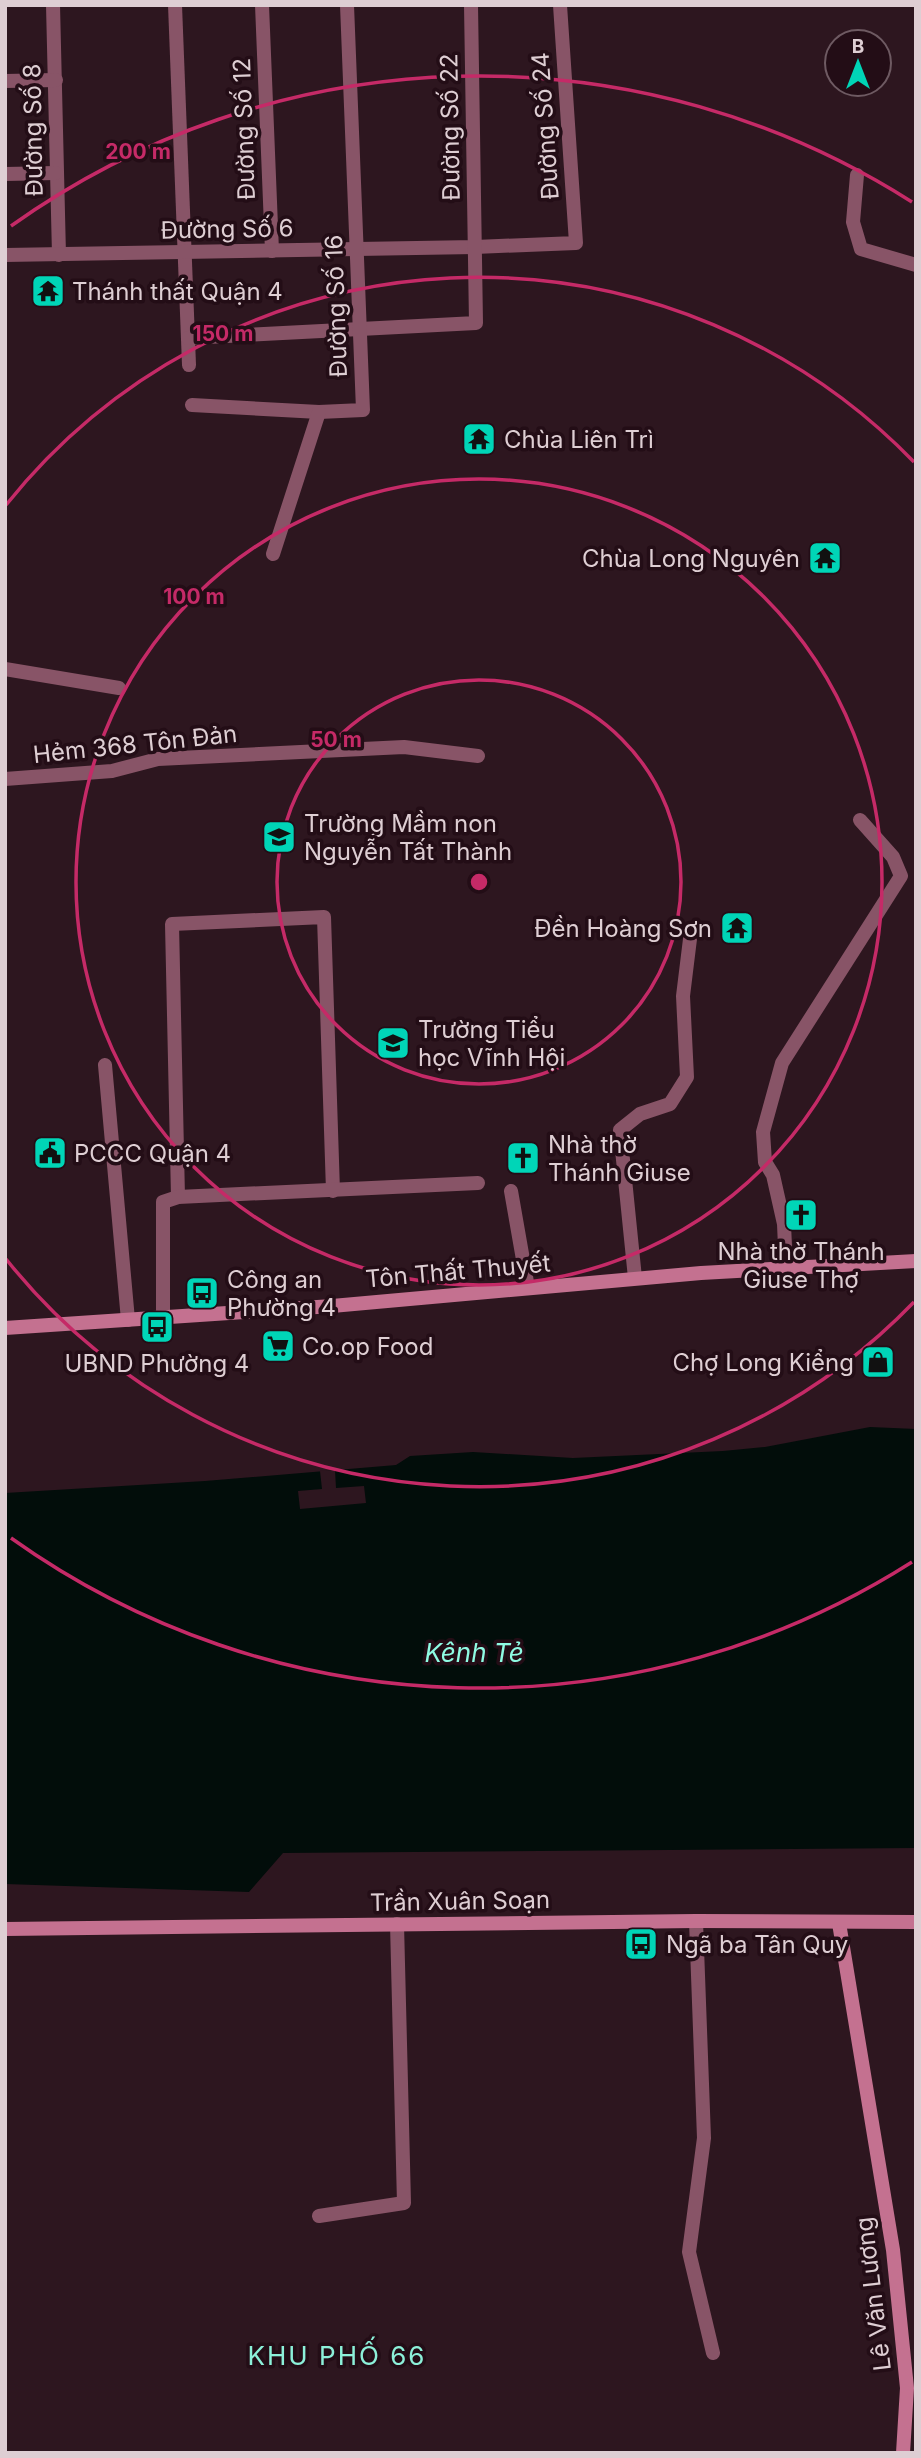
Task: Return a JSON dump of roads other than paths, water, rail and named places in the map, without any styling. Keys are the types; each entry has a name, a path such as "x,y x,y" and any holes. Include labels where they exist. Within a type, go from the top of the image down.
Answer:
{"main road":[{"name":"Tôn Thất Thuyết","path":"5,1328 332,1306 635,1278 916,1261"},
{"name":"Trần Xuân Soạn","path":"5,1929 696,1921 916,1922"},
{"name":"Lê Văn Lương","path":"839,1923 893,2250 907,2388 903,2453"}],"street":[{"name":"Đường Số 8","path":"53,5 59,255"},
{"path":"175,5 189,365"},
{"name":"Đường Số 12","path":"262,5 272,251"},
{"name":"Đường Số 16","path":"273,554 319,412 363,410 347,5"},
{"name":"Đường Số 22","path":"360,328 476,323 471,5"},
{"name":"Đường Số 24","path":"560,5 576,243"},
{"path":"5,82 56,80"},
{"path":"5,174 56,173"},
{"path":"857,175 853,222 861,248 916,265"},
{"name":"Đường Số 6","path":"5,256 576,243"},
{"path":"188,338 360,328"},
{"path":"192,405 319,412"},
{"path":"5,669 120,688"},
{"name":"Hẻm 368 Tôn Đản","path":"5,779 112,771 172,758 404,747 478,756"},
{"path":"786,1269 784,1224 773,1175 765,1161 763,1132 782,1063 901,876 893,857 860,820"},
{"path":"178,1197 172,924 324,917 333,1191"},
{"path":"635,1278 620,1130 640,1114 670,1104 687,1077 683,996 690,939"},
{"path":"105,1065 128,1320"},
{"path":"163,1317 163,1202 178,1197 478,1182"},
{"path":"511,1191 528,1288"},
{"path":"696,1921 704,2138 689,2252 713,2353"},
{"path":"319,2216 404,2203 397,1924"}],"water":[{"name":"Kênh Tẻ","path":"870,1427 916,1429 916,1848 283,1853 249,1892 5,1884 5,1493 205,1481 396,1465 410,1456 473,1452 573,1458 723,1451 765,1447"}],"place":[{"name":"Thánh thất Quận 4","path":"48,291"},
{"name":"Chùa Liên Trì","path":"479,439"},
{"name":"Chùa Long Nguyên","path":"825,558"},
{"name":"Trường Mầm non Nguyễn Tất Thành","path":"279,837"},
{"name":"Đền Hoàng Sơn","path":"737,928"},
{"name":"Trường Tiểu học Vĩnh Hội","path":"393,1043"},
{"name":"PCCC Quận 4","path":"50,1153"},
{"name":"Nhà thờ Thánh Giuse","path":"523,1158"},
{"name":"Nhà thờ Thánh Giuse Thợ","path":"801,1215"},
{"name":"Công an Phường 4","path":"202,1293"},
{"name":"UBND Phường 4","path":"157,1327"},
{"name":"Co.op Food","path":"278,1346"},
{"name":"Chợ Long Kiểng","path":"878,1362"},
{"name":"Ngã ba Tân Quy","path":"641,1944"}],"district":[{"name":"KHU PHỐ 66","path":"337,2355"}]}
